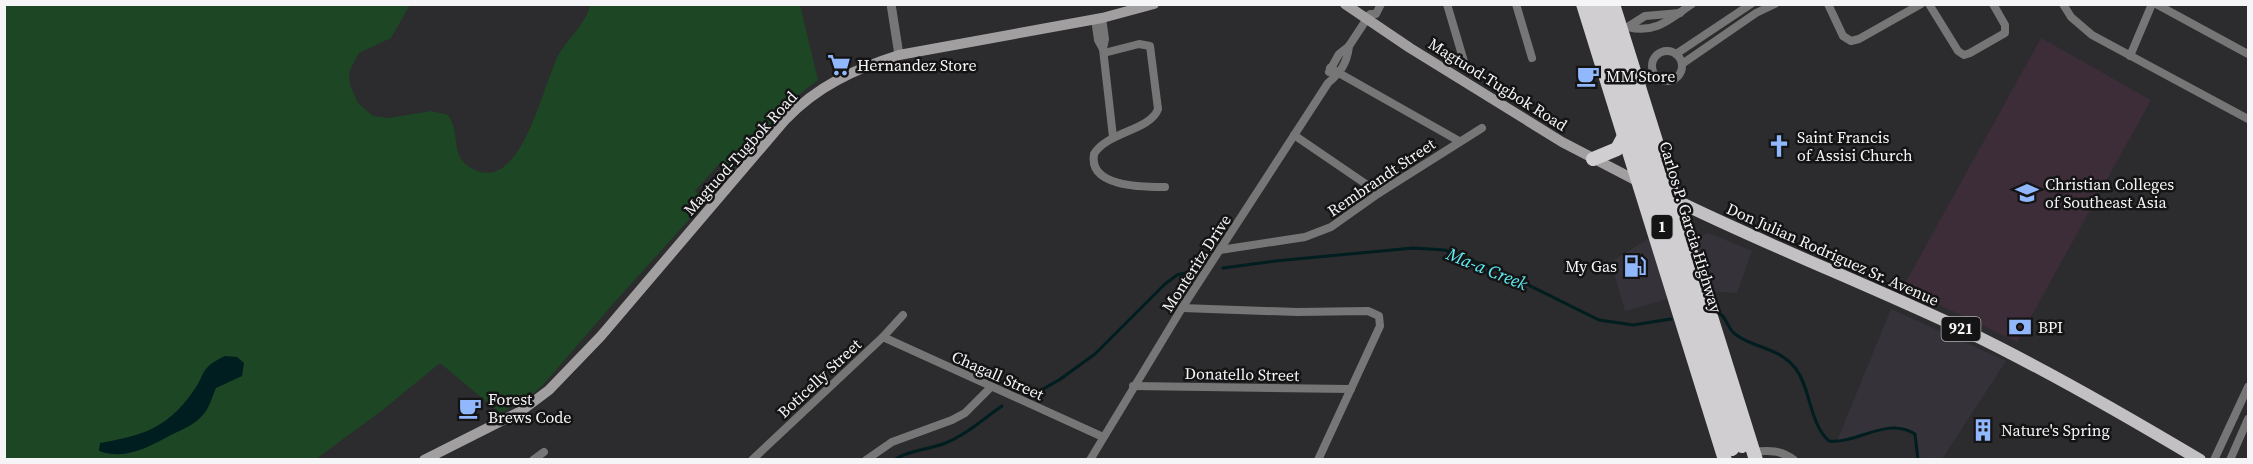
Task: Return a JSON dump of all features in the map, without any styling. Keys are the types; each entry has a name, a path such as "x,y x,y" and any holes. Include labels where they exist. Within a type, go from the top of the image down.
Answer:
{"highway":[{"name":"1","path":"1583,4 1717,433 1741,455"},
{"name":"Carlos P. Garcia Highway","path":"1593,4 1741,455"},
{"name":"Carlos P. Garcia Highway","path":"1604,4 1741,455"},
{"name":"Carlos P. Garcia Highway","path":"1613,4 1624,28 1635,75 1744,424 1741,455"},
{"path":"1594,38 1624,28"},
{"path":"1608,83 1635,75"},
{"path":"1619,121 1647,112"},
{"path":"1593,159 1617,149 1624,136"},
{"path":"1629,151 1656,142"},
{"path":"1659,246 1686,237"},
{"path":"1672,288 1699,279"},
{"path":"1686,332 1713,323"},
{"path":"1701,381 1728,372"},
{"path":"1717,433 1744,424"}],"main road":[{"name":"Magtuod-Tugbok Road","path":"424,459 536,402 601,336 801,104 833,81 871,64 899,55 1099,18 1154,4"},
{"name":"Magtuod-Tugbok Road","path":"1345,4 1368,16 1542,130 1639,182"},
{"name":"Don Julian Rodriguez Sr. Avenue","path":"1639,182 1674,200 1974,335 2051,374 2200,459"}],"street":[{"path":"891,4 899,55"},
{"path":"1368,4 1368,16 1349,46 1339,54 1329,69 1459,141"},
{"path":"1368,16 1376,14 1382,4"},
{"path":"1447,4 1465,65"},
{"path":"1516,4 1532,58"},
{"path":"1676,54 1751,4"},
{"path":"1682,64 1756,14 1775,4"},
{"path":"1828,4 1843,36 1851,41 1859,39 1921,4"},
{"path":"1929,4 1958,51 1964,55 2005,33 2005,25 1993,4"},
{"path":"2063,4 2071,17 2092,35 2248,118"},
{"path":"2130,56 2154,4 2248,54"},
{"path":"1624,28 1641,30 1666,23 1692,5"},
{"path":"1624,28 1645,16 1680,13"},
{"path":"1099,18 1105,39 1103,51 1113,137"},
{"path":"1703,36 1709,45"},
{"path":"1103,51 1145,44 1150,46 1158,105 1156,114 1151,119 1102,144 1093,159 1098,172 1112,181 1124,184 1165,187"},
{"path":"1339,74 1348,59 1349,46"},
{"path":"1671,51 1676,54 1682,64 1680,74 1672,80 1658,78 1652,69 1653,59 1661,52 1671,51"},
{"name":"Monteritz Drive","path":"1328,82 1329,69"},
{"path":"1635,75 1652,69"},
{"name":"Monteritz Drive","path":"1090,459 1182,308 1328,82 1339,74"},
{"name":"Rembrandt Street","path":"1220,250 1305,237 1318,232 1345,218 1379,193 1482,128"},
{"path":"1294,135 1379,193"},
{"path":"1182,308 1297,312 1368,311 1379,316 1380,326 1318,459"},
{"name":"Boticelly Street","path":"752,459 883,337 903,315"},
{"name":"Chagall Street","path":"883,337 1103,437"},
{"name":"Donatello Street","path":"1133,386 1351,389"},
{"path":"866,459 892,442 965,413 991,387"},
{"path":"2214,459 2248,387"},
{"path":"2230,459 2248,419"},
{"path":"1741,455 1772,450 1794,459"},
{"path":"533,459 544,452"}],"shaded area":[{"name":"Christian Colleges of Southeast Asia","path":"2041,38 2151,100 2017,342 1903,287"},
{"path":"1709,233 1752,251 1737,293 1708,291 1692,238"},
{"path":"1651,237 1671,298 1625,311 1611,262"},
{"path":"1891,309 2006,361 1942,459 1918,457 1915,434 1907,429 1879,430 1837,441"}],"green space":[{"path":"4,5 410,5 391,38 359,53 349,72 350,85 358,103 373,116 389,118 431,111 448,115 452,122 458,151 465,164 473,169 490,173 505,166 518,151 538,110 559,54 581,25 590,5 800,5 818,80 788,103 733,171 721,162 695,191 705,202 542,386 526,400 500,413 440,363 384,409 316,459 5,459"}],"water":[{"path":"225,356 237,357 244,363 242,376 216,388 206,411 194,423 136,451 118,454 99,451 100,443 140,434 162,423 182,405 207,368"}],"waterway":[{"name":"Ma-a Creek","path":"1223,268 1413,248 1445,250 1502,272 1599,320 1633,325 1671,319"},
{"name":"Ma-a Creek","path":"1029,397 1059,380 1095,354 1165,284 1177,275 1197,270"},
{"name":"Ma-a Creek","path":"1714,311 1722,315 1730,328 1742,339 1782,356 1796,369 1805,386 1822,434 1829,441 1851,439 1883,429 1904,429 1915,434 1918,460"},
{"name":"Ma-a Creek","path":"894,460 906,454 951,441 1002,406"}],"place":[{"name":"Hernandez Store","path":"839,65"},
{"name":"MM Store","path":"1588,76"},
{"name":"Saint Francis of Assisi Church","path":"1779,146"},
{"name":"Christian Colleges of Southeast Asia","path":"2027,193"},
{"name":"My Gas","path":"1635,266"},
{"name":"BPI","path":"2020,327"},
{"name":"Forest Brews Code","path":"470,408"},
{"name":"Nature's Spring","path":"1983,430"}]}
